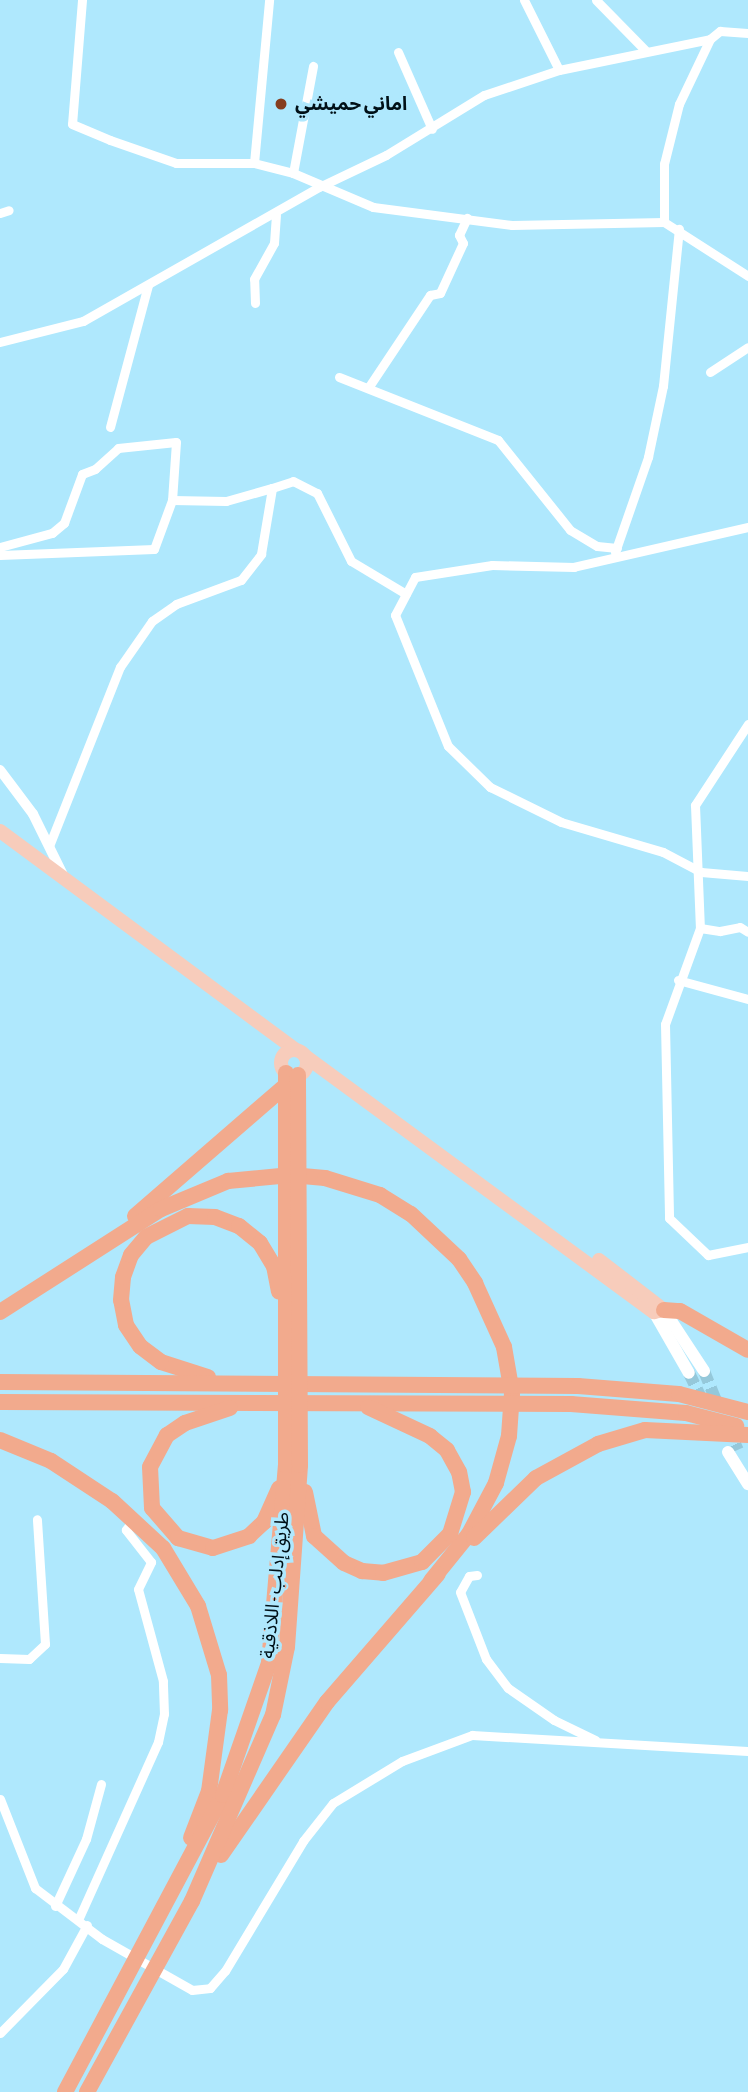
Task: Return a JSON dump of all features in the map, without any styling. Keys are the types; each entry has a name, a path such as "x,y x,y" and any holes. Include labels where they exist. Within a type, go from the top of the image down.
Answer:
{"highway":[{"path":"104,1242 291,1073"},
{"name":"طريق إدلب - اللاذقية","path":"65,2092 223,1794 269,1663 293,1465 287,1354 291,1073"},
{"name":"طريق إدلب - اللاذقية","path":"87,2092 192,1901 273,1715 287,1647 293,1465 291,1073"},
{"path":"0,1312 104,1242 199,1190 256,1176 325,1178 380,1195 436,1234 475,1283 504,1347 512,1393 509,1436 484,1510 431,1581 327,1703 254,1802 192,1901"},
{"path":"252,1383 187,1372 161,1362 140,1346 126,1325 121,1300 127,1266 146,1237 188,1216 215,1217 239,1226 260,1243 274,1266 287,1354"},
{"path":"659,1311 680,1311 748,1350"},
{"path":"0,1382 345,1383 632,1389 679,1394 748,1412"},
{"path":"0,1402 628,1406 686,1413 748,1433"},
{"path":"251,1403 185,1423 167,1435 150,1467 152,1508 178,1538 197,1546 227,1545 249,1536 264,1522 293,1465"},
{"path":"293,1465 314,1536 344,1563 383,1573 422,1562 438,1550 460,1513 459,1472 447,1450 430,1436 352,1404"},
{"path":"431,1581 536,1478 586,1449 645,1430 748,1433"},
{"path":"0,1440 84,1480 133,1519 163,1548 182,1576 211,1638 219,1675 218,1745 209,1791 171,1895"}],"main road":[{"path":"0,831 328,1076 547,1231 568,1238 659,1311 704,1371"},
{"path":"271,1033 291,1073"},
{"path":"291,1073 300,1053"},
{"path":"291,1073 300,1053"},
{"path":"291,1073 328,1076"},
{"path":"659,1311 689,1373"},
{"path":"733,1451 748,1484"}],"street":[{"path":"82,0 72,124 176,163 254,163 293,173 319,187 373,207 542,226 664,222 680,229 748,276"},
{"path":"254,163 269,0"},
{"path":"524,0 559,70"},
{"path":"596,0 646,51"},
{"path":"664,222 664,164 679,104 710,39 720,31 748,33"},
{"path":"0,342 83,321 276,215 319,187 432,129 484,95 559,70 710,39"},
{"path":"398,52 432,129"},
{"path":"293,173 313,66"},
{"path":"255,303 254,279 274,243 276,215"},
{"path":"368,388 430,295 440,293 463,243 459,235 467,218"},
{"path":"613,559 648,457 663,386 680,229"},
{"path":"110,427 148,285"},
{"path":"710,372 748,347"},
{"path":"339,377 498,440 570,530 597,546 617,548"},
{"path":"0,547 52,533 64,523 82,474 95,470 118,449 176,442 172,500 154,549 0,555"},
{"path":"172,500 226,502 293,481 317,493 351,561 406,594"},
{"path":"49,846 120,667 152,621 176,604 241,580 261,554 272,488"},
{"path":"748,527 574,567 492,565 415,577 395,615 448,746 491,787 561,822 663,852 701,872 748,876"},
{"path":"748,724 695,805 701,872 696,895 700,928 678,980 666,1024 669,1218 708,1255 748,1247"},
{"path":"0,770 33,814 65,879"},
{"path":"700,928 720,932 740,927 748,932"},
{"path":"678,980 748,999"},
{"path":"0,1658 29,1659 45,1644 37,1519"},
{"path":"0,2033 63,1969 158,1742 164,1714 163,1681 138,1589 151,1562 127,1530 133,1519"},
{"path":"477,1575 469,1576 460,1592 486,1659 508,1688 554,1720 600,1742"},
{"path":"0,1799 35,1888 55,1906 83,1923 102,1939 192,1990 210,1988 225,1971 303,1841 333,1803 402,1761 472,1735 748,1751"},
{"path":"55,1906 86,1839 101,1784"}],"tunnel":[{"path":"704,1371 719,1408"},
{"path":"689,1373 704,1404"},
{"path":"728,1428 738,1450"}],"place":[{"name":"اماني حميشي","path":"281,104"}]}
